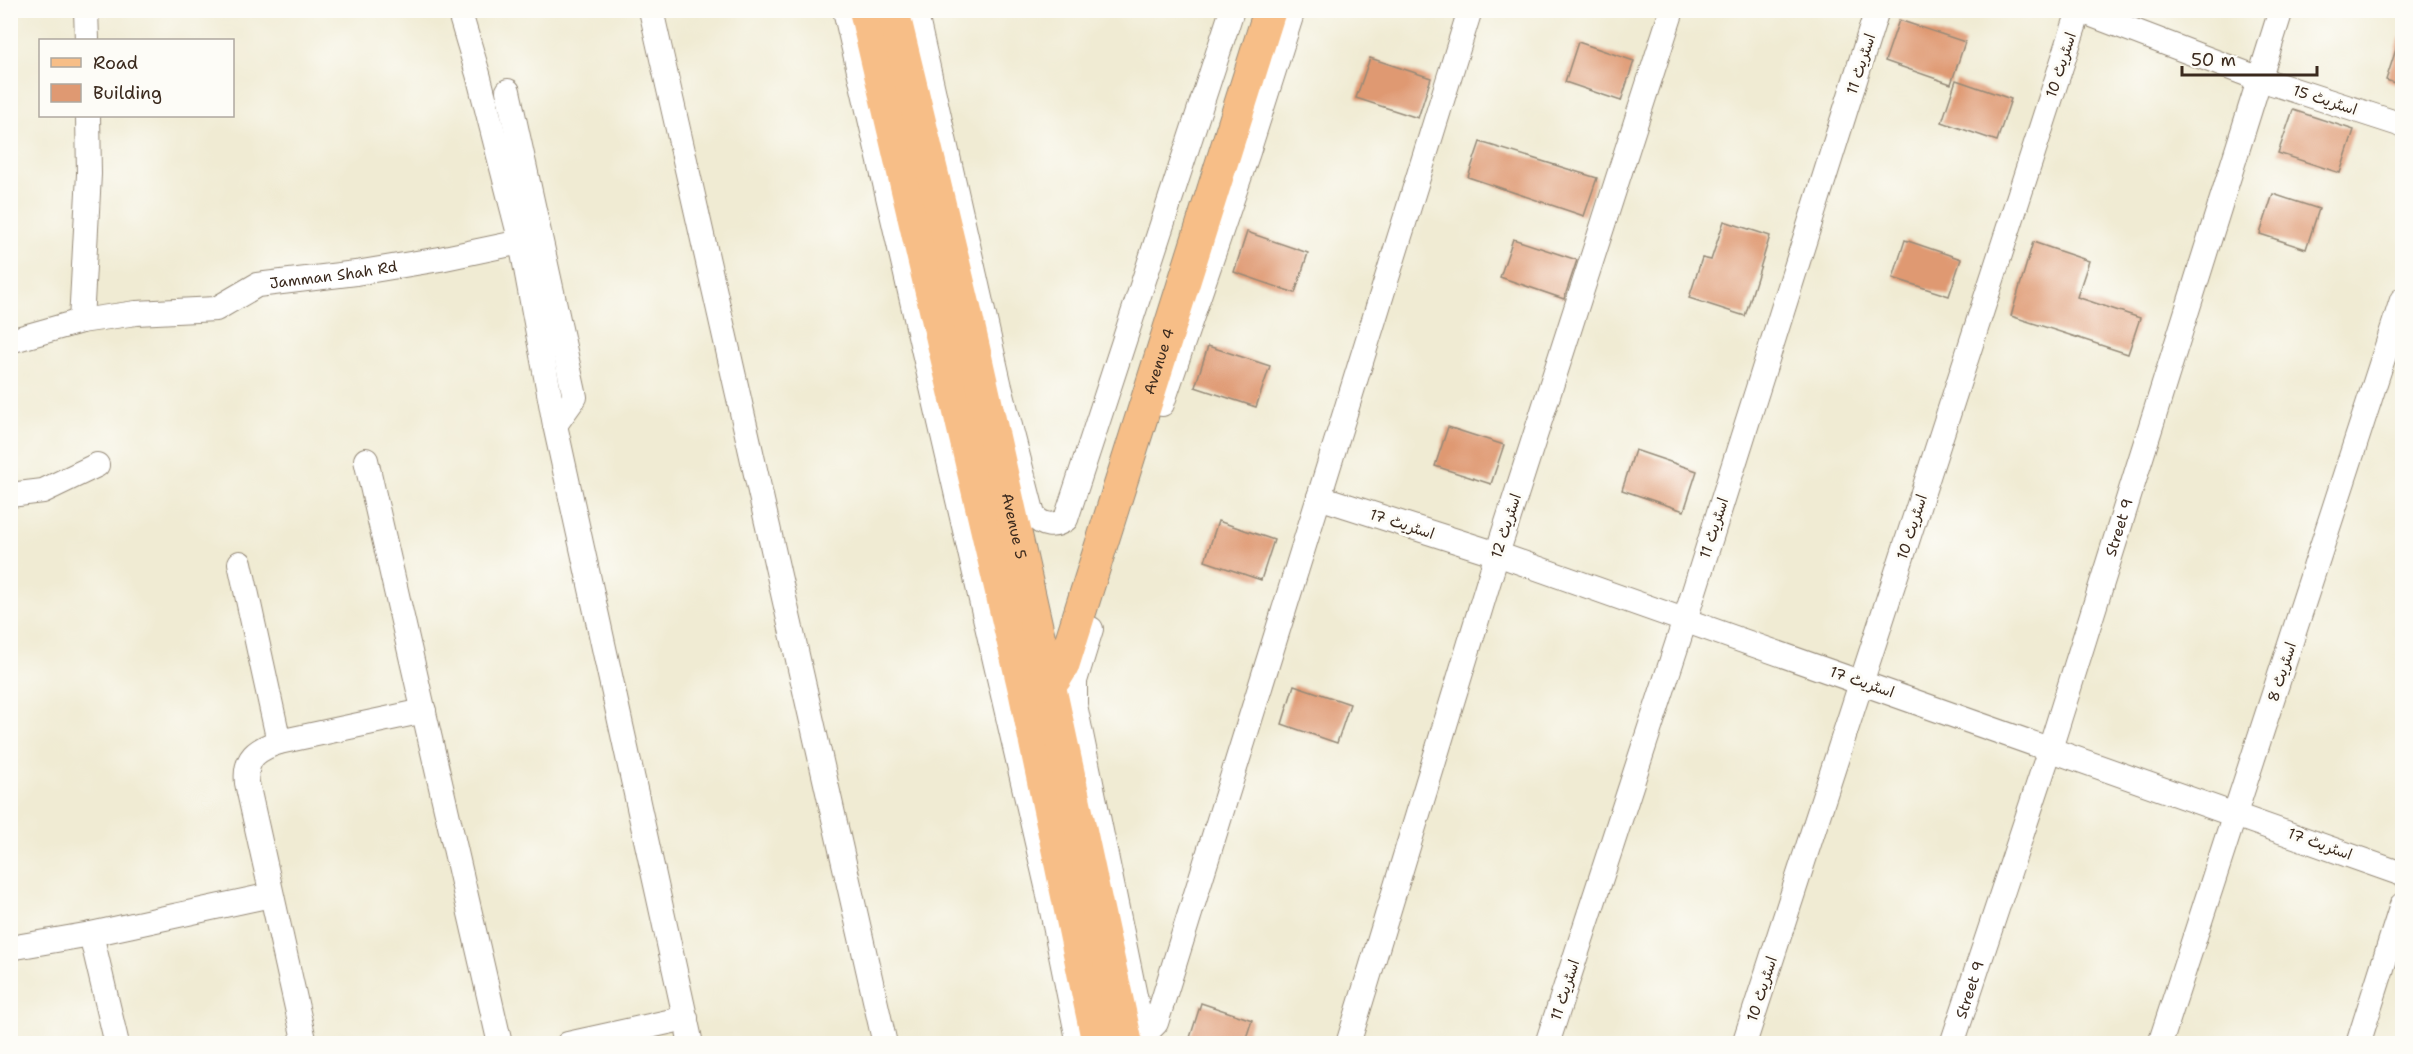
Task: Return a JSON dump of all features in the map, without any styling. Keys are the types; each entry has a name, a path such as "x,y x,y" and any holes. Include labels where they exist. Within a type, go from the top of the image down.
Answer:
{"main road":[{"name":"Avenue 5","path":"865,10 1028,650 1077,881 1098,1044"},
{"name":"Avenue 5","path":"893,10 965,308 1028,650"},
{"name":"Avenue 4","path":"1036,686 1059,674 1063,666 1270,10"},
{"name":"Avenue 4","path":"1028,650 1048,641 1051,633 1231,12"},
{"name":"Avenue 5","path":"1077,881 1138,1039"}],"street":[{"path":"87,10 87,39"},
{"path":"459,10 478,74 521,242 555,425 691,1044"},
{"path":"651,10 885,1044"},
{"path":"845,10 1041,863 1079,1044"},
{"path":"915,10 1000,387 1033,515 1045,525 1053,525 1065,519 1231,12"},
{"path":"1138,1039 1081,741 1075,705 1075,681 1114,549 1248,152 1293,10"},
{"path":"1138,1039 1156,1023 1470,10"},
{"name":"اسٹریٹ 12","path":"1348,1044 1497,554 1671,10"},
{"name":"اسٹریٹ 11","path":"1547,1044 1685,620 1877,10"},
{"name":"اسٹریٹ 15","path":"2079,10 2260,79 2403,125"},
{"name":"اسٹریٹ 10","path":"1744,1044 2079,10"},
{"name":"Street 9","path":"1952,1044 2050,749 2281,10"},
{"path":"508,91 575,397 555,425"},
{"path":"81,321 89,174 88,117"},
{"name":"Jamman Shah Rd","path":"10,341 81,321 135,313 216,309 257,285 419,263 521,242"},
{"name":"اسٹریٹ 8","path":"2160,1044 2403,300"},
{"path":"366,460 500,1044"},
{"path":"10,495 43,491 97,465"},
{"name":"اسٹریٹ 17","path":"1319,497 1497,554 2403,874"},
{"path":"240,563 279,742"},
{"path":"305,1044 271,896 246,771 250,759 255,752 279,742 424,711"},
{"path":"10,948 92,934 271,896"},
{"path":"2358,1044 2403,904"},
{"path":"92,934 117,1044"},
{"path":"579,1042 686,1018"}],"building":[{"path":"1899,20 1965,42 1951,84 1885,61"},
{"path":"2400,37 2403,38 2403,86 2386,80"},
{"path":"1578,42 1634,61 1621,101 1565,82"},
{"path":"1370,58 1431,78 1418,118 1356,98"},
{"path":"1956,80 2011,99 1997,141 1942,122"},
{"path":"2293,110 2354,130 2340,173 2278,153"},
{"path":"1480,142 1597,178 1584,216 1468,177"},
{"path":"2273,194 2319,209 2306,249 2260,234"},
{"path":"1724,221 1770,236 1745,316 1689,298 1702,258 1711,260"},
{"path":"1247,232 1308,253 1295,293 1234,272"},
{"path":"1513,239 1577,260 1564,299 1500,277"},
{"path":"1905,240 1961,259 1949,296 1893,278"},
{"path":"2033,242 2089,261 2077,297 2140,318 2128,354 2011,316"},
{"path":"1208,346 1270,366 1256,407 1195,387"},
{"path":"1448,427 1504,445 1491,484 1435,466"},
{"path":"1635,450 1697,471 1684,511 1622,490"},
{"path":"1218,521 1274,540 1261,580 1205,561"},
{"path":"1294,685 1350,704 1337,743 1282,724"},
{"path":"1201,1003 1252,1020 1244,1044 1188,1044"}]}
